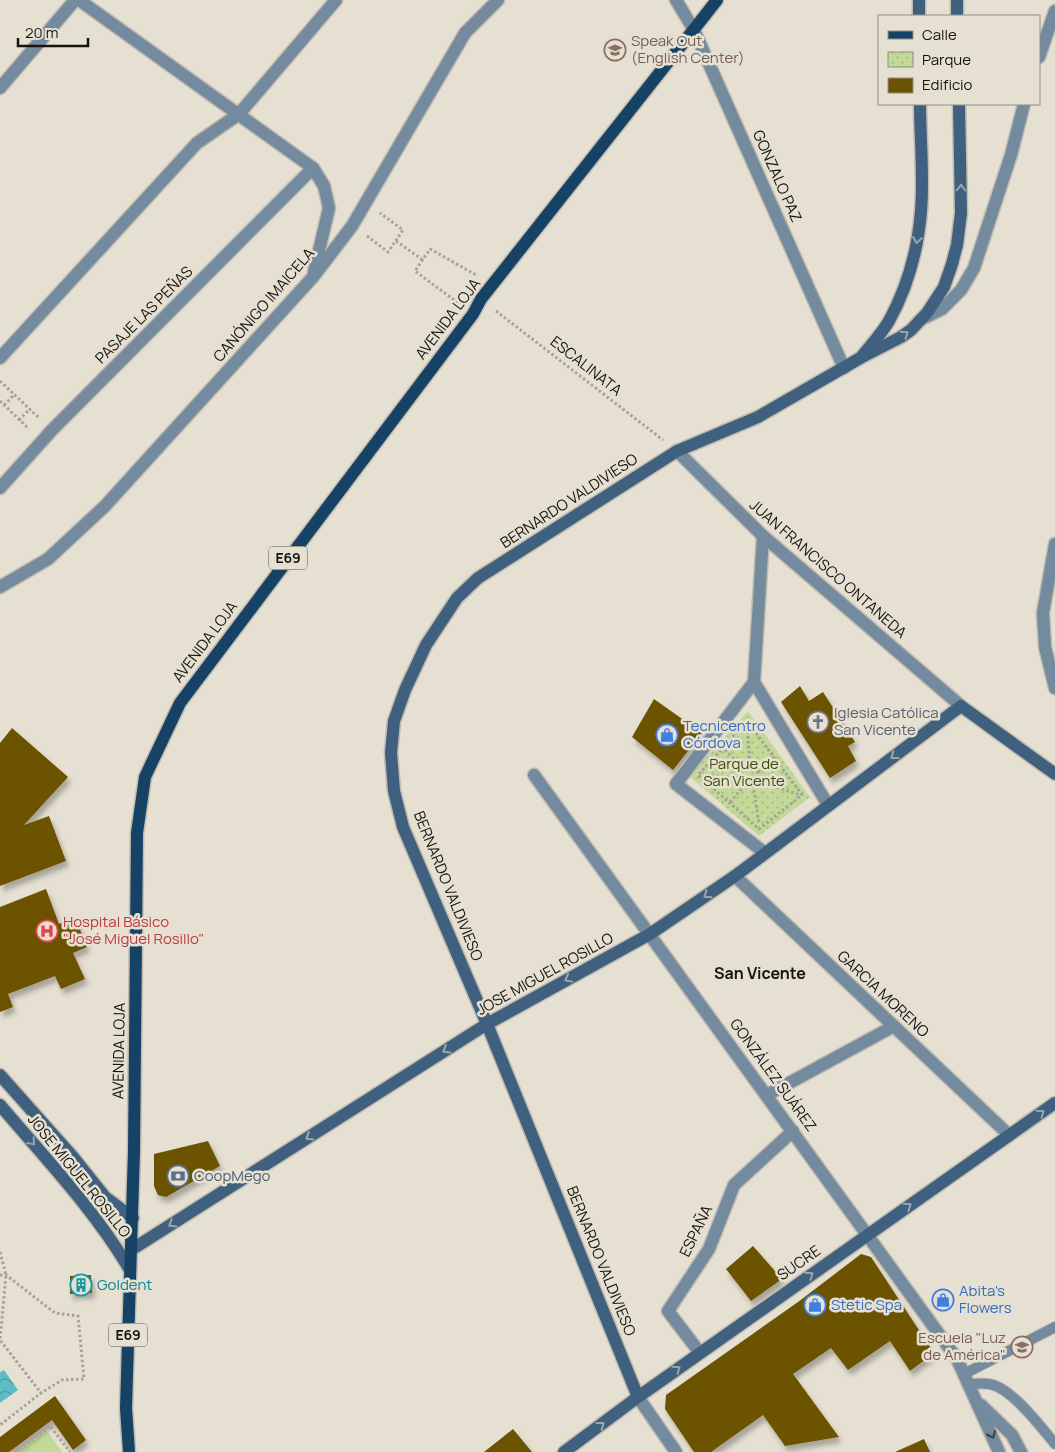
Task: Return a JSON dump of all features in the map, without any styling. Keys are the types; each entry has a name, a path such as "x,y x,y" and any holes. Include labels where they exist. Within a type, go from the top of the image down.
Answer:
{"main road":[{"name":"AVENIDA LOJA","path":"129,1452 126,1408 133,1218 138,833 145,777 180,703 472,314 481,299 717,0"}],"street":[{"path":"0,88 75,0"},
{"path":"79,0 314,168 324,186 329,208 313,277"},
{"path":"0,358 197,143 239,114 336,0"},
{"name":"CANÓNIGO IMAICELA","path":"0,586 48,558 105,506 313,277 352,226 465,33 498,0"},
{"name":"GONZALO PAZ","path":"676,0 694,30 844,368"},
{"path":"919,0 919,15"},
{"path":"957,0 957,15"},
{"path":"1040,54 1055,11"},
{"name":"BERNARDO VALDIVIESO","path":"862,357 888,322 898,302 907,282 916,247 921,211 920,105"},
{"name":"BERNARDO VALDIVIESO","path":"676,1452 638,1397 487,1024 403,827 394,791 391,763 394,721 405,690 426,645 457,598 478,578 677,451 758,417 862,357 901,337 911,330 927,313 944,287 957,245 961,206 959,105"},
{"path":"920,320 942,309 961,290 974,268 1011,155 1024,105"},
{"name":"PASAJE LAS PEÑAS","path":"0,488 52,430 314,168"},
{"name":"JUAN FRANCISCO ONTANEDA","path":"677,451 763,536 961,706"},
{"path":"763,536 754,682 676,784 765,853"},
{"path":"1055,544 1043,613 1045,647 1055,688"},
{"path":"754,682 828,805"},
{"path":"961,706 1055,774"},
{"name":"JOSE MIGUEL ROSILLO","path":"131,1250 487,1024 650,934 735,876 961,706"},
{"name":"GONZÁLEZ SUÁREZ","path":"534,775 957,1359 999,1452"},
{"name":"GARCIA MORENO","path":"735,876 1009,1135"},
{"path":"767,1095 894,1026"},
{"path":"0,1075 73,1157 105,1197 133,1218"},
{"name":"SUCRE","path":"564,1452 638,1397 1055,1103"},
{"name":"JOSE MIGUEL ROSILLO","path":"0,1106 74,1191 116,1246 130,1270"},
{"name":"ESPAÑA","path":"700,1353 668,1311 709,1249 734,1185 793,1131"},
{"name":"GONZÁLEZ SUÁREZ","path":"976,1399 1012,1435 1021,1452"}],"lane":[{"path":"967,1379 1055,1327"},
{"path":"967,1379 991,1384 1011,1395 1055,1444"}],"path":[{"path":"352,226 388,252 403,230 365,203"},
{"path":"396,241 423,260"},
{"path":"472,314 415,270 430,249 493,285"},
{"name":"ESCALINATA","path":"481,299 677,451"},
{"path":"0,381 52,430"},
{"path":"4,405 15,394"},
{"path":"0,401 42,442"},
{"path":"19,420 30,409"},
{"path":"698,775 747,721"},
{"path":"747,721 802,795"},
{"path":"747,721 750,768"},
{"path":"723,748 744,770"},
{"path":"758,781 758,772 774,757"},
{"path":"740,778 744,770 750,768 758,772"},
{"path":"698,775 740,778"},
{"path":"698,775 759,829"},
{"path":"740,778 745,785"},
{"path":"758,781 802,795"},
{"path":"730,802 745,785 753,785 758,781"},
{"path":"753,785 759,829"},
{"path":"759,829 802,795"},
{"path":"0,1252 6,1275 1,1312 0,1340 41,1393"},
{"path":"0,1274 6,1275 55,1313 78,1316 84,1378 62,1380 41,1393 0,1426"},
{"path":"15,1452 50,1426 70,1452"}],"green space":[{"name":"Parque de San Vicente","path":"748,711 810,797 759,836 689,776"},
{"path":"47,1431 62,1452 18,1452"}],"water":[{"path":"4,1370 18,1390 0,1403 0,1372"}],"building":[{"name":"Iglesia Católica San Vicente","path":"800,686 809,701 823,692 855,742 848,746 856,761 830,778 781,702"},
{"name":"Tecnicentro Córdova","path":"654,699 702,733 673,770 632,737"},
{"path":"12,728 68,777 24,825 49,816 66,861 0,886 0,743"},
{"path":"46,889 59,924 75,917 87,947 73,953 85,979 61,989 55,976 8,994 13,1007 0,1012 0,907"},
{"name":"CoopMego","path":"208,1141 220,1166 166,1197 158,1195 154,1186 154,1154"},
{"path":"753,1246 782,1279 751,1301 726,1269"},
{"path":"861,1254 871,1257 934,1353 910,1371 890,1341 848,1370 831,1348 793,1374 839,1437 785,1446 763,1415 711,1452 694,1452 665,1409 666,1395 798,1302"},
{"name":"Goldent","path":"91,1275 92,1293 70,1294 70,1276"},
{"path":"55,1396 86,1440 73,1450 52,1420 9,1452 0,1452 0,1437"},
{"path":"513,1429 532,1452 484,1452"},
{"path":"924,1439 930,1452 895,1452"}],"place":[{"name":"Speak Out (English Center)","path":"615,50"},
{"name":"Iglesia Católica San Vicente","path":"818,722"},
{"name":"Tecnicentro Córdova","path":"667,735"},
{"name":"Hospital Básico \"José Miguel Rosillo\"","path":"47,931"},
{"name":"CoopMego","path":"178,1176"},
{"name":"Goldent","path":"81,1285"},
{"name":"Abita's Flowers","path":"943,1300"},
{"name":"Stetic Spa","path":"815,1305"},
{"name":"Escuela \"Luz de América\"","path":"1022,1347"}],"district":[{"name":"San Vicente","path":"760,973"}]}
